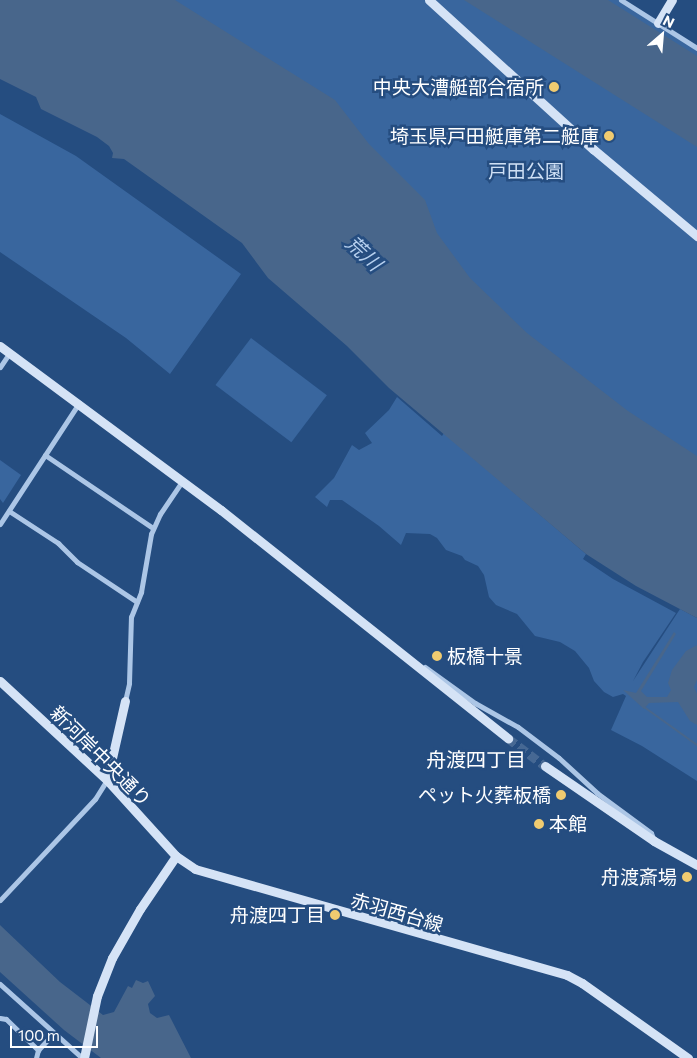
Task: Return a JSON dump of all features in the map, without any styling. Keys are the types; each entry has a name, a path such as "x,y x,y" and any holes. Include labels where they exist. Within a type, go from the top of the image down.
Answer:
{"street":[{"path":"429,0 593,149 697,236"},
{"path":"621,0 697,48"},
{"path":"658,23 672,0"},
{"path":"0,346 182,481 508,738"},
{"path":"0,367 10,352"},
{"path":"0,524 79,403"},
{"path":"45,455 153,528"},
{"path":"0,900 95,799 107,780 129,684 130,616 143,586 153,528 182,481"},
{"path":"9,511 58,543 77,562 137,602"},
{"path":"411,662 422,665 475,703 518,727 559,758 609,803 650,833 654,841"},
{"name":"新河岸中央通り","path":"0,681 107,780 176,856"},
{"path":"545,766 654,841 697,865"},
{"path":"81,1058 97,996 122,938 176,856"},
{"name":"赤羽西台線","path":"176,856 187,865 204,873 566,975 582,983 688,1058"},
{"path":"0,984 54,1033 76,1050 81,1058"},
{"path":"0,1018 6,1019 38,1050"},
{"path":"36,1058 38,1050 54,1033"}],"green space":[{"name":"戸田公園","path":"23,0 620,0 697,49 697,516"},
{"path":"0,114 76,156 241,274 170,374 126,338 0,252"},
{"path":"251,338 327,395 291,442 215,385"},
{"path":"397,397 442,436 444,433 586,554 583,559 613,579 676,613 643,662 633,681 680,609 697,618 697,781 642,746 611,730 626,696 623,694 613,697 604,692 594,681 589,668 575,651 560,642 535,636 517,614 496,605 489,597 484,575 478,566 465,560 462,556 446,550 437,538 430,534 406,533 401,545 379,526 342,500 330,500 327,507 315,497 334,478 352,445 359,450 372,443 365,433 389,410"},
{"path":"0,460 21,475 3,503 0,499"}],"water":[{"name":"荒川","path":"0,0 175,0 335,100 369,144 425,200 437,233 470,278 527,333 628,411 697,456 697,618 636,586 586,554 389,388 347,346 268,278 242,243 124,159 112,158 113,153 109,146 97,137 41,109 36,97 0,79"},
{"path":"464,0 608,0 697,56 697,147"},
{"path":"674,632 676,634 641,691 647,697 667,697 671,690 668,683 672,670 686,651 697,645 697,680 694,687 697,694 697,725 690,721 678,702 649,703 644,709 623,690 636,693"},
{"path":"0,925 60,982 103,1015 114,1012 128,986 132,988 136,980 143,983 148,981 155,996 148,1004 150,1013 157,1018 169,1015 191,1058 101,1058 64,1030 0,972"}],"waterway":[{"path":"644,707 697,745"}],"tunnel":[{"path":"508,738 545,766"}],"place":[{"name":"中央大漕艇部合宿所","path":"554,87"},
{"name":"埼玉県戸田艇庫第二艇庫","path":"609,136"},
{"name":"板橋十景","path":"437,656"},
{"name":"ペット火葬板橋","path":"561,795"},
{"name":"本館","path":"539,824"},
{"name":"舟渡斎場","path":"687,877"},
{"name":"舟渡四丁目","path":"335,915"}],"district":[{"name":"舟渡四丁目","path":"476,759"}]}
